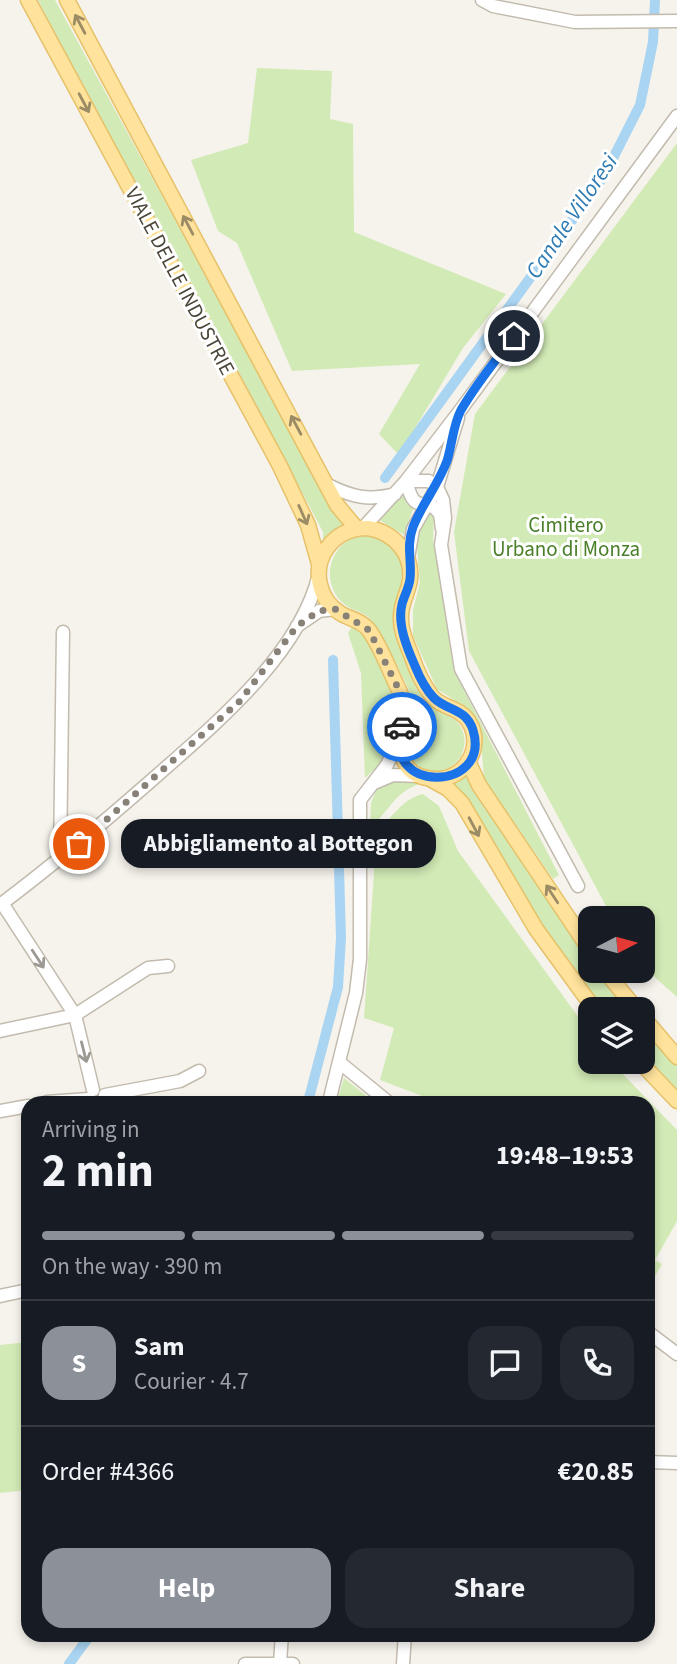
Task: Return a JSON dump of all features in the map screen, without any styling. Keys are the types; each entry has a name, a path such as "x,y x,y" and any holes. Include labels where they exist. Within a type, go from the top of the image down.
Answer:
{"main road":[{"name":"VIALE DELLE INDUSTRIE","path":"28,0 280,466 308,525 324,596 335,609"},
{"name":"VIALE DELLE INDUSTRIE","path":"67,0 342,514 360,529"},
{"path":"319,571 332,542 360,529 390,536 408,558 410,581 402,606 401,624 415,666 432,696 457,710 470,724 474,742 468,761 452,775 427,777"},
{"path":"335,609 369,630 403,698 400,750 406,763 448,789 461,803 536,929 586,997"},
{"path":"468,761 479,785 578,932"},
{"path":"655,1031 677,1057"},
{"path":"651,1074 677,1101"}],"street":[{"path":"482,0 493,6 575,22 671,21"},
{"path":"360,529 407,481 460,412 677,116"},
{"path":"408,558 413,529 437,487 460,412"},
{"path":"407,481 425,481 437,487 445,509 440,545 461,668 578,886"},
{"path":"407,481 410,499 417,505 434,507 440,514 442,529"},
{"path":"328,485 351,496 368,499 395,494"},
{"path":"95,1096 75,1015 1,904 60,859 193,744 244,696 297,626 319,571"},
{"path":"297,626 319,611 335,609"},
{"path":"60,859 64,632"},
{"path":"330,1096 356,993 360,959 359,805 363,792 390,760 400,736"},
{"path":"373,783 399,775 427,777"},
{"path":"0,1031 75,1015 148,968 168,966"},
{"path":"339,1062 381,1096"},
{"path":"106,1096 180,1081 199,1072"},
{"path":"0,1111 21,1107"},
{"path":"0,1296 21,1292"},
{"path":"655,1337 677,1354"},
{"path":"655,1462 677,1463"},
{"path":"245,1664 286,1663 283,1642"},
{"path":"403,1664 404,1642"}],"green space":[{"path":"38,0 55,0 336,515 346,523 323,539 323,532 215,327 154,224"},
{"path":"257,68 332,71 330,119 353,124 354,232 506,294 463,348 399,455 379,434 420,364 292,371 237,243 218,231 191,160 248,143"},
{"name":"Cimitero Urbano di Monza","path":"677,143 677,997 655,978 655,906 606,906 469,651 454,532 475,414"},
{"path":"404,494 406,503 413,509 404,535 378,519"},
{"path":"430,509 434,514 433,539 454,671 559,875 553,879 484,779 481,740 473,716 464,706 437,689 413,636 413,610 420,582 416,535"},
{"path":"372,535 394,544 407,569 396,621 399,643 417,688 427,703 453,718 463,732 464,745 460,757 451,766 439,771 425,771 416,766 411,758 410,693 372,621 365,614 343,603 331,583 330,568 339,548 351,539"},
{"path":"353,625 364,636 379,661 396,703 386,758 365,778 361,673 348,633"},
{"path":"467,775 578,941 578,978 524,899 453,783"},
{"path":"418,778 419,784 397,798 370,827 371,803 378,786 389,781"},
{"path":"423,794 439,806 458,851 578,1016 578,1074 623,1074 644,1096 422,1096 380,1080 394,1028 364,1018 374,873 371,834 407,801"},
{"path":"582,984 609,984 619,997 593,997"},
{"path":"655,1038 677,1063 677,1092 655,1068"},
{"path":"344,1078 366,1096 339,1096"},
{"path":"655,1107 677,1130 677,1221 655,1260"},
{"path":"655,1260 662,1264 655,1276"},
{"path":"21,1343 21,1491 0,1493 0,1345"}],"waterway":[{"name":"Canale Villoresi","path":"385,478 604,176 640,105 653,42 655,0"},
{"name":"Canale Villoresi","path":"310,1096 338,987 341,938 333,660"},
{"name":"Canale Villoresi","path":"69,1664 85,1642"}],"way so far":[{"path":"79,844 240,701 297,626 319,611 335,609 369,630 403,698 402,727"}],"place":[{"name":"Abbigliamento al Bottegon","path":"79,844"}],"route":[{"path":"402,727 399,740 402,754 406,763 420,775 438,779 448,777 464,768 471,756 474,747 472,728 465,716 453,707 438,702 431,694 413,661 401,624 401,610 410,581 410,536 437,487 460,412 514,336"}]}
